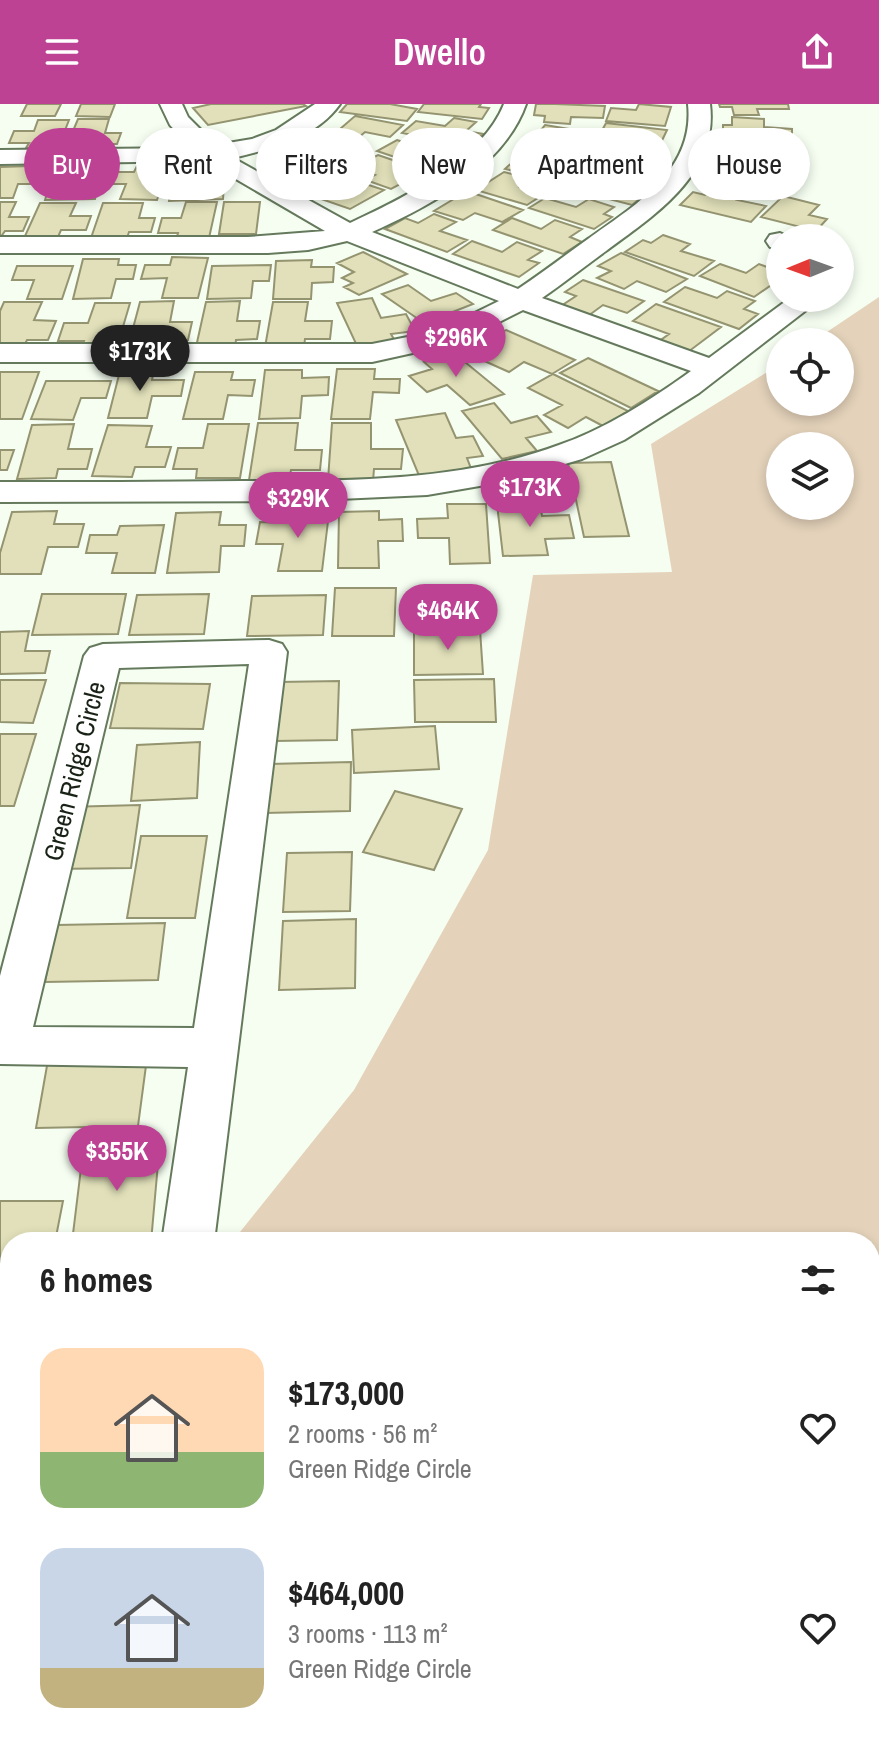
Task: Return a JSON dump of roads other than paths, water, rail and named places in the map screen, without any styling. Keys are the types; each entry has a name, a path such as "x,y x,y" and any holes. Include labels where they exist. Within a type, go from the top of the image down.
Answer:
{"street":[{"path":"171,104 178,120 186,128"},
{"path":"240,149 294,131 315,118 329,104"},
{"path":"0,245 232,245 320,240 348,232 422,195 457,173 486,150 512,117 515,104"},
{"path":"0,353 372,353 450,336 521,300 651,206 672,185 691,156 700,134 699,104"},
{"path":"0,157 136,156"},
{"path":"240,172 348,232 521,300 713,369"},
{"path":"0,492 295,491 427,485 503,472 571,452 613,433 713,369 789,312"},
{"name":"Green Ridge Circle","path":"189,1232 269,652 103,656 5,1046 214,1048"}]}
